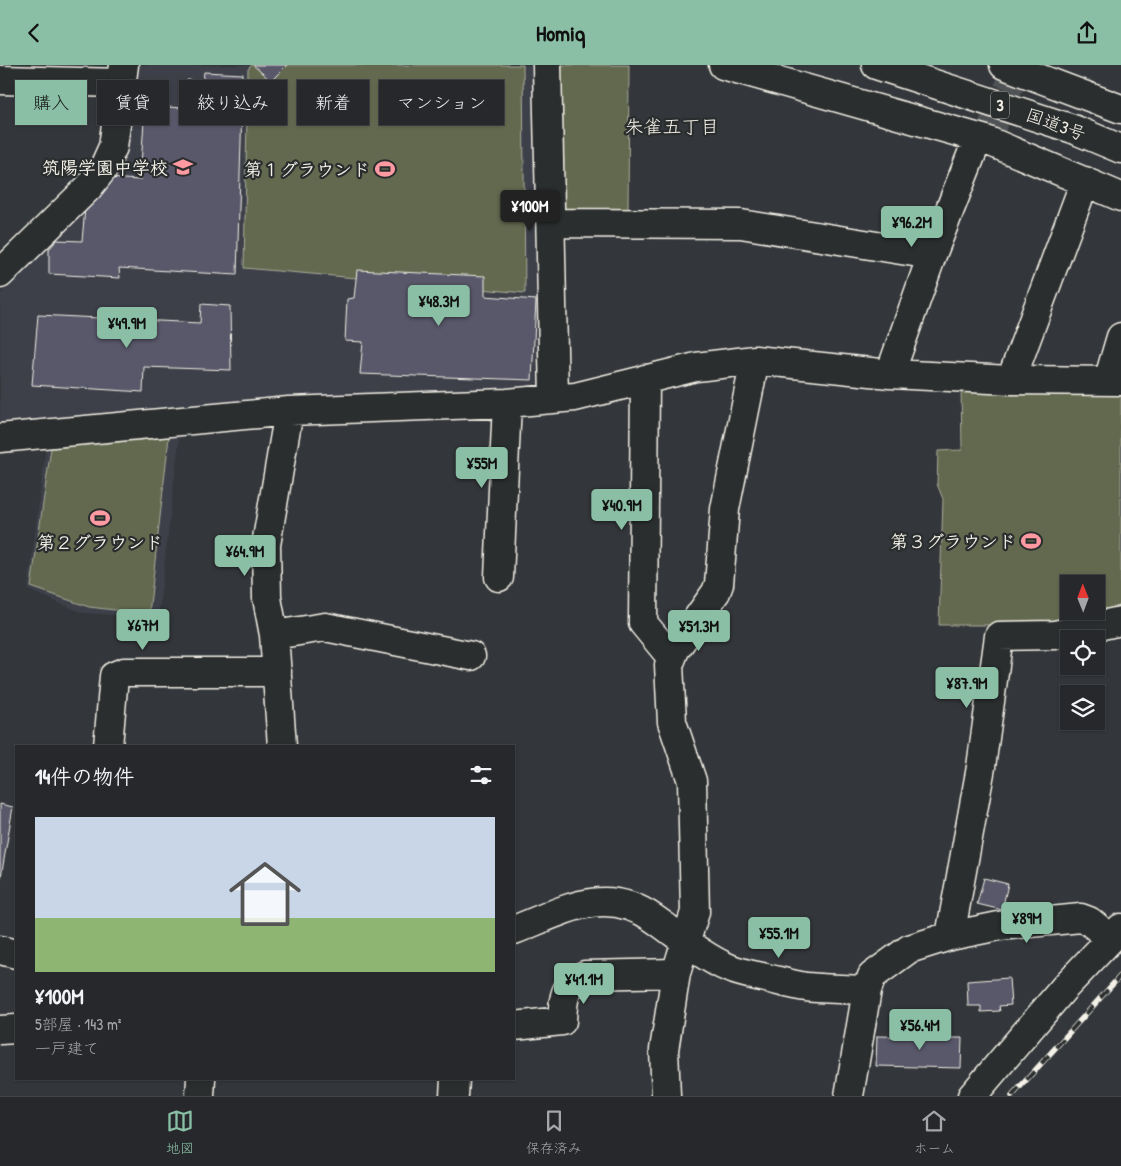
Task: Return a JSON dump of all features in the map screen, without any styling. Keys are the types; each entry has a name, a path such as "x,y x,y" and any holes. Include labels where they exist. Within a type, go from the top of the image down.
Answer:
{"main road":[{"path":"547,65 554,398"},
{"path":"723,65 985,136 1121,197"},
{"name":"国道3号","path":"876,65 1073,129 1121,149"},
{"name":"3","path":"1004,65 1121,109"},
{"path":"0,80 123,74 112,147 103,169 88,188 6,262"},
{"path":"890,374 932,255 985,136"},
{"path":"1011,380 1085,181"},
{"path":"551,223 741,224 932,255"},
{"path":"0,438 289,411 507,403 574,397 696,367 756,360 890,374 1011,380 1115,381 1121,337"},
{"path":"666,1096 664,1050 676,973 695,912 692,781 672,722 669,665 671,657 719,585 725,509 756,360"},
{"path":"645,379 643,623 671,657"},
{"path":"498,577 507,403"},
{"path":"282,745 274,635 267,598 266,545 289,411"},
{"path":"950,936 981,767 999,637 1055,635 1121,621"},
{"path":"274,635 325,627 471,656"},
{"path":"108,745 114,676 124,672 276,672"},
{"path":"515,930 581,904 597,901 613,902 652,916 685,942 728,968 804,987 867,990"},
{"path":"849,1096 867,990 872,976 902,953 950,936 999,926 1081,918 1116,933 1017,1041 972,1096"},
{"path":"0,950 15,953"},
{"path":"515,1026 562,1021 564,997 568,988 577,979 585,975 676,973"},
{"path":"0,1030 15,1029"},
{"path":"200,1096 201,1080"},
{"path":"454,1096 455,1080"}],"shaded area":[{"path":"133,65 537,65 539,383 530,394 183,408 158,618 83,613 28,590 49,422 0,425 0,294 49,247 117,166 123,125 169,125 169,80 131,80"}],"green space":[{"name":"第１グラウンド","path":"252,65 523,65 525,293 244,268 247,125 287,125 287,80 248,80 248,69"},
{"path":"558,65 629,65 628,218 558,217"},
{"name":"第３グラウンド","path":"961,387 1121,390 1121,614 1105,616 1105,575 1060,575 1060,620 1080,620 1016,625 939,625 943,499 937,484 938,451 962,450"},
{"name":"第２グラウンド","path":"169,437 149,614 89,607 31,587 51,448"}],"building":[{"path":"253,65 287,65 272,80"},
{"path":"204,72 243,74 243,80 203,80"},
{"path":"169,107 179,108 179,125 241,125 237,275 119,268 120,278 49,274 49,249 57,240 82,241 85,208 107,178 140,180 144,125 169,125"},
{"path":"357,270 485,276 485,296 536,300 532,380 360,374 363,342 345,341 347,299 354,298"},
{"path":"201,304 230,306 231,370 144,367 143,392 32,385 38,315 200,323"},
{"path":"0,804 13,807 0,883"},
{"path":"984,878 1008,884 1002,910 977,904"},
{"path":"1009,978 1011,1005 999,1006 1000,1011 981,1012 981,1006 968,1006 967,981"},
{"path":"930,1028 946,1029 945,1038 962,1038 961,1068 876,1066 877,1036 930,1037"}],"tunnel":[{"path":"991,129 1018,65"}],"railway":[{"path":"1012,1096 1121,975"}],"place":[{"name":"筑陽学園中学校","path":"183,167"},
{"name":"第１グラウンド","path":"385,169"},
{"name":"第２グラウンド","path":"100,518"},
{"name":"第３グラウンド","path":"1031,541"}],"district":[{"name":"朱雀五丁目","path":"672,126"}]}
